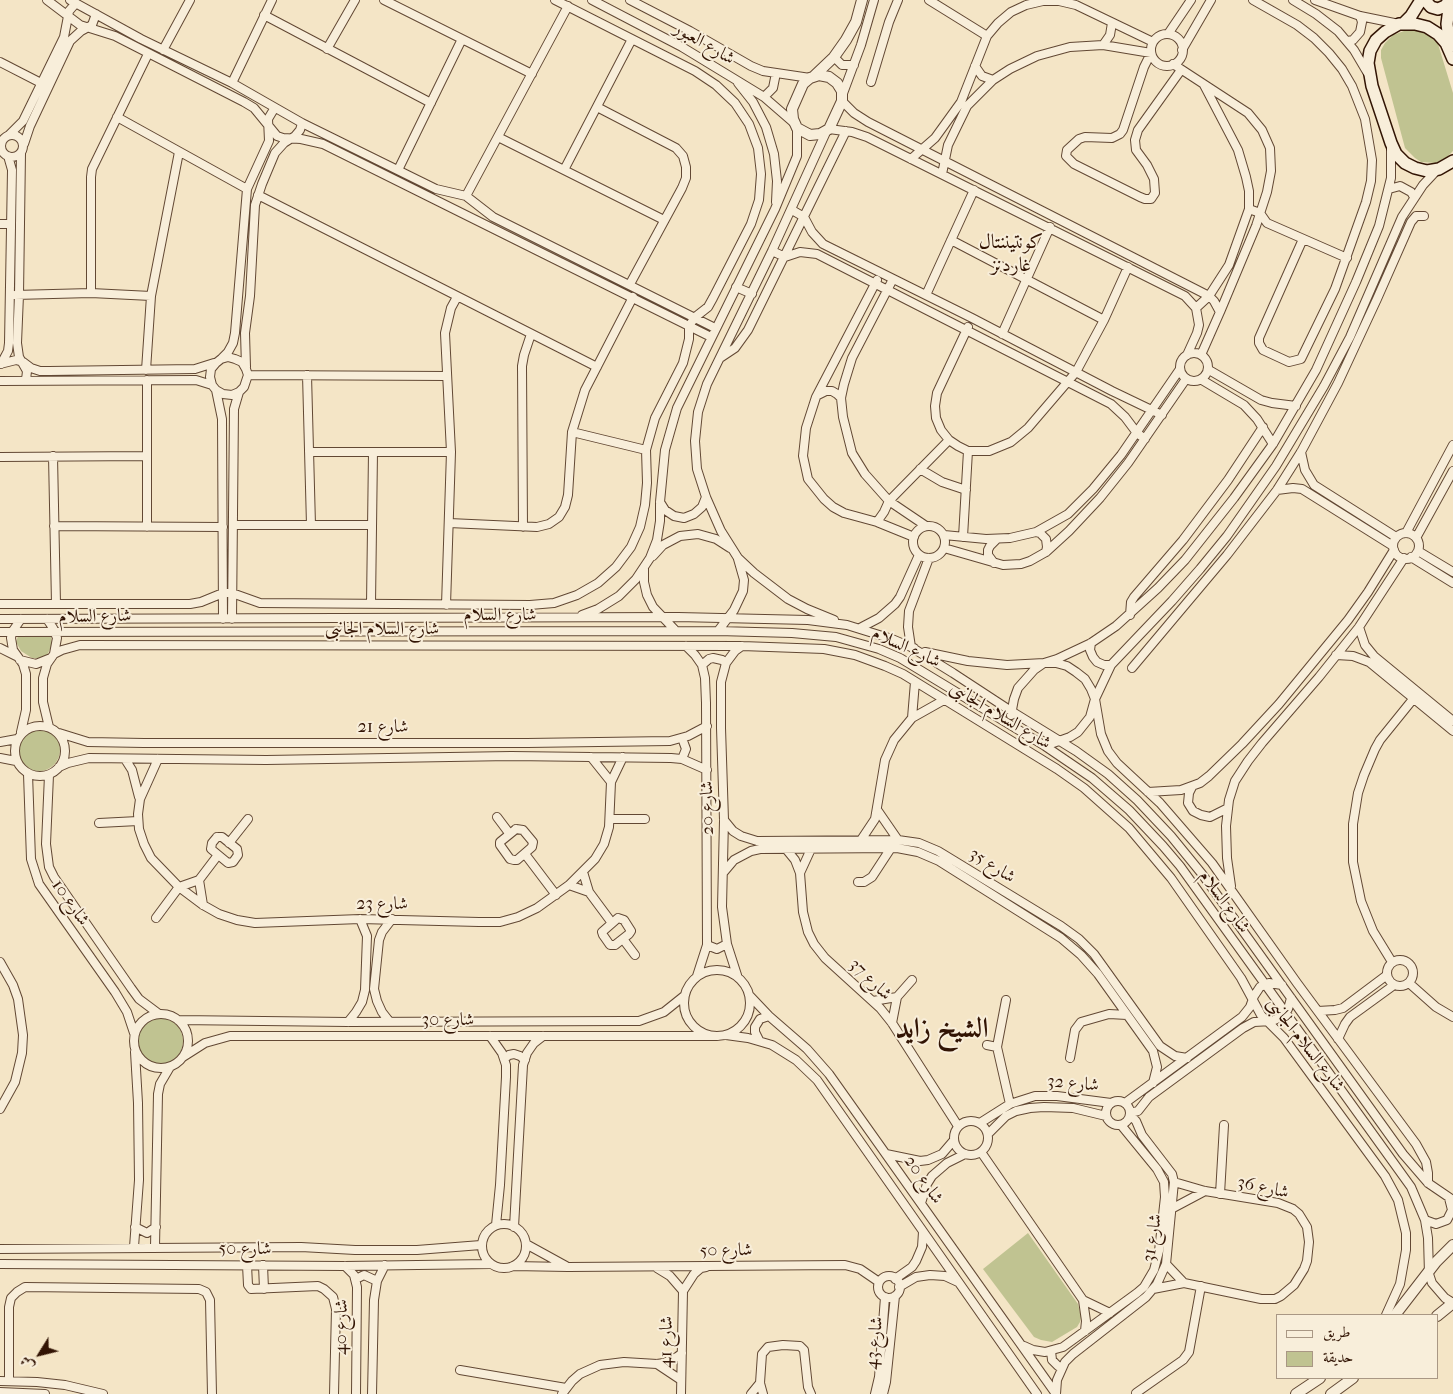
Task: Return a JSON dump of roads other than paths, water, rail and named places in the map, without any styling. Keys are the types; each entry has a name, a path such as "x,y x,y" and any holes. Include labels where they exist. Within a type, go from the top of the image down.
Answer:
{"main road":[{"path":"1421,0 1411,16 1401,24 1385,32 1376,40 1370,51 1369,76 1396,154 1410,166 1427,170 1439,169 1453,162"},
{"path":"1425,0 1431,7 1438,9 1446,6 1450,0"},
{"path":"1450,0 1447,24 1452,56"},
{"path":"1401,24 1415,24 1427,27 1438,34 1446,43 1452,56"}],"street":[{"path":"47,0 80,25 105,32 254,108 277,136 323,144 711,337"},
{"path":"163,50 190,0"},
{"path":"232,83 272,0"},
{"path":"327,49 355,0"},
{"path":"384,0 532,74"},
{"path":"0,604 190,604 201,602 223,593 232,593 260,603 530,605 554,603 577,595 598,583 616,567 631,547 640,527 647,483 646,450 655,418 683,363 689,338 689,327 694,318 708,307 751,224 759,200 761,174 758,148 749,124 735,103 716,85 694,71 555,0"},
{"name":"شارع العبور","path":"592,0 682,47 764,97 796,125"},
{"name":"شارع العبور","path":"630,0 690,31 751,66 776,73 812,77"},
{"path":"575,617 598,609 619,596 636,579 650,558 657,540 660,521 665,450 670,428 686,387 775,209 797,156 796,125 792,109 802,84 834,57 856,22 862,0"},
{"path":"847,625 814,612 788,598 754,573 738,558 713,515 706,497 698,470 695,441 698,412 707,384 792,210 842,98 874,0"},
{"path":"871,82 889,22 898,0"},
{"path":"929,0 987,36"},
{"path":"1168,34 1191,0"},
{"path":"911,159 941,131 964,104 993,80 1010,69 1037,56 1070,47 1103,45 1151,53 1159,64 1168,66 1173,64 1179,60 1182,50 1211,0"},
{"path":"1253,0 1297,25 1314,38 1342,69 1360,103 1372,160 1371,181 1361,221 1325,312 1301,360 1289,362 1263,350 1259,343 1259,338 1303,240"},
{"path":"1293,0 1327,22 1348,41 1369,76"},
{"path":"1316,0 1360,16 1401,24"},
{"path":"942,174 951,137 987,36 1011,12 1026,5 1043,1 1059,1 1076,5 1153,42"},
{"path":"0,364 8,350 12,170 1,145 4,138 23,121 64,37 73,2 163,50 232,83 274,109 302,123 443,192 466,196 493,216 715,328"},
{"path":"466,196 568,6"},
{"path":"26,380 27,371 20,357 17,343 21,153 30,126 70,41 95,20 96,14"},
{"path":"264,16 431,103"},
{"path":"1348,41 1353,40 1360,32 1362,22 1360,16"},
{"path":"1103,45 1110,35 1112,23"},
{"path":"1181,70 1138,130 1136,150 1151,172 1155,187 1154,196 1148,200 1140,197 1074,164 1066,156 1067,150 1079,139 1085,137 1117,137 1123,130 1144,67 1151,53 1153,42 1159,36 1172,35 1180,41 1182,50"},
{"path":"398,170 462,39"},
{"path":"564,170 632,39"},
{"path":"91,293 91,178 96,160 148,54"},
{"path":"834,57 842,65 854,65"},
{"path":"0,62 41,83"},
{"path":"1173,64 1248,113 1255,121 1270,148 1272,171 1256,226 1201,355"},
{"path":"976,66 982,76 993,80"},
{"path":"764,97 773,88 776,73"},
{"path":"812,77 824,75 833,79 840,86 842,98 861,118 1210,296 1220,312"},
{"path":"736,80 753,102 766,127 774,154 777,181 775,209"},
{"path":"1196,308 1210,296 1229,265 1249,209 1249,192 1238,150 1203,83"},
{"path":"1218,113 1222,105 1230,101"},
{"path":"596,107 676,148 683,156 686,167 686,178 622,292"},
{"path":"223,619 222,419 210,377 211,369 228,352 233,343 247,189 269,141 268,126 270,114 274,109"},
{"path":"117,117 247,189"},
{"path":"232,619 234,409 239,392 247,382 245,333 250,296 254,214 258,195 275,153 296,136 302,123"},
{"path":"1124,123 1138,130"},
{"path":"796,125 810,134 820,134 828,129 846,131 867,137 1050,227 1185,296 1196,308 1198,328 1180,368 1136,433 1104,476 1081,502 1059,520 1036,532 997,539 944,535 936,528 926,526 889,501 865,474 852,453 846,434 841,398 844,384 852,358 893,279"},
{"path":"720,358 735,348 748,330 846,131"},
{"path":"4,138 18,136 24,144"},
{"path":"498,137 664,220"},
{"path":"1009,724 1018,688 1034,670 1044,663 1091,643 1130,614 1185,560 1234,498 1273,444 1320,361 1379,226 1392,167 1391,143"},
{"path":"146,370 150,296 179,152"},
{"path":"4,154 15,157 21,153"},
{"path":"1045,746 1078,732 1085,725 1111,665 1200,569 1232,529 1276,466 1302,424 1341,353 1371,292 1402,217 1422,185 1439,169"},
{"path":"1388,189 1394,186 1406,188 1414,197"},
{"path":"926,295 974,190"},
{"path":"1249,192 1258,194 1267,192"},
{"path":"451,208 457,193"},
{"path":"258,195 597,367"},
{"path":"472,217 478,205"},
{"path":"1249,209 1260,213 1267,223 1347,258"},
{"path":"792,210 804,217 812,232 824,244 1162,415"},
{"path":"1132,668 1227,555 1277,490 1301,452 1338,383 1411,222 1416,216 1424,216"},
{"path":"1245,222 1256,226 1267,223"},
{"path":"0,224 10,224"},
{"path":"1002,334 1050,227"},
{"path":"951,240 1104,320"},
{"path":"772,252 785,257 800,252 817,254 875,283 1111,404 1125,416 1136,433 1145,439"},
{"path":"1234,252 1244,256"},
{"path":"972,318 941,381 935,406 936,418 941,430 949,440 968,451 989,452 1011,442 1028,428 1076,372 1104,320 1128,267"},
{"path":"881,272 816,397 806,428 802,456 808,479 833,507 844,513 877,522 914,537"},
{"path":"736,287 752,294"},
{"path":"449,523 537,527 549,524 559,517 566,507 572,432 584,390 643,290"},
{"path":"9,295 91,293 150,296"},
{"path":"446,605 451,452 445,333 449,314 457,297"},
{"path":"523,527 522,366 531,334"},
{"path":"1180,368 1181,373 1186,379 1194,382 1202,380 1209,370 1208,361 1201,355 1192,353 1187,355"},
{"path":"0,364 8,361 23,362 31,368 40,371 195,369 228,357 242,362 247,372"},
{"path":"1209,370 1261,400 1272,404 1296,406"},
{"path":"247,372 307,376 447,376"},
{"path":"307,376 311,525"},
{"path":"944,548 994,564 1003,565 1022,564 1046,552 1058,543 1090,510 1145,439 1186,379"},
{"path":"0,382 26,380 196,380 214,387 223,394 232,395 239,392"},
{"path":"147,380 147,526"},
{"path":"1202,380 1244,405 1263,427 1273,444"},
{"path":"816,397 820,393 832,391 841,398"},
{"path":"1130,614 1131,602 1134,597 1183,540 1228,480 1263,427"},
{"path":"572,432 646,450"},
{"path":"877,522 889,501 949,440"},
{"path":"1396,537 1406,533 1453,445"},
{"path":"963,537 968,451"},
{"path":"309,452 451,452"},
{"path":"371,604 372,452"},
{"path":"1301,452 1304,470 1314,485 1396,537"},
{"path":"53,456 56,604"},
{"path":"0,457 147,456"},
{"path":"920,469 942,482 966,490"},
{"path":"1416,538 1453,472"},
{"path":"1277,490 1293,488 1310,493 1394,548 1397,554 1408,558 1453,583"},
{"path":"660,502 674,516 684,518 694,514 702,507 706,497"},
{"path":"233,525 372,525"},
{"path":"54,526 223,527"},
{"path":"926,526 914,537 914,547 919,555 928,558 938,556 944,548 944,535"},
{"path":"1036,532 1046,539 1046,552"},
{"path":"1406,533 1416,538 1418,551"},
{"path":"650,558 663,545 680,536 698,534 716,539 732,550"},
{"path":"1137,800 1147,791 1175,791 1192,787 1209,776 1242,744 1280,704 1348,620 1368,592 1394,548 1396,537"},
{"path":"994,564 988,555 988,550 997,539"},
{"path":"1232,890 1227,858 1228,808 1236,781 1248,761 1336,655 1408,558 1418,551"},
{"path":"1418,551 1453,572"},
{"path":"860,628 879,618 895,604 919,555"},
{"path":"718,631 740,601 743,591 744,580 738,558"},
{"path":"928,558 909,611 908,627 911,647 948,658 977,662 1016,665 1044,663 1061,665 1076,672 1085,679 1095,699"},
{"path":"644,569 647,595 653,607 661,618 676,631"},
{"name":"شارع السلام","path":"0,620 575,617 808,620 847,625 884,636 911,647 1011,712 1060,741 1100,768 1137,800 1187,854 1390,1136 1428,1183 1451,1199"},
{"path":"0,742 19,736 25,729 37,725 49,727 58,733 65,746 63,761 59,767 49,774 42,776 28,774 16,761 14,752 19,736 26,710 26,674 11,644 12,632 21,619"},
{"path":"47,619 56,633 57,644 43,678 44,702 49,727"},
{"path":"1358,626 1372,659 1416,696 1453,731"},
{"name":"شارع السلام","path":"0,632 792,632 836,637 879,649 909,663 1045,746 1112,794 1147,828 1180,866 1411,1187 1425,1220 1428,1238 1429,1274 1432,1283 1437,1291 1453,1304"},
{"path":"116,632 116,645"},
{"path":"1091,643 1092,657 1104,665 1111,665"},
{"name":"شارع السلام الجانبى","path":"18,658 36,664 62,650 80,645 742,646 824,649 870,660 903,674 1058,769 1084,788 1125,824 1171,878 1241,978 1261,1015 1284,1038 1385,1176 1398,1200 1403,1216 1406,1242 1404,1267 1400,1284 1386,1314"},
{"path":"686,646 696,655 702,665 713,658 718,658 726,664 735,651 742,646"},
{"path":"0,648 18,658"},
{"path":"1336,655 1372,659"},
{"path":"903,674 909,663"},
{"name":"شارع 20","path":"726,664 722,673 721,691 724,820 722,907 727,944 737,975"},
{"name":"شارع 20","path":"697,976 707,945 707,726 705,678 702,665"},
{"path":"912,718 915,682"},
{"path":"955,706 962,695"},
{"path":"1416,696 1453,721"},
{"path":"1392,962 1373,931 1361,901 1353,862 1352,824 1358,792 1368,763 1380,740 1416,696"},
{"name":"شارع السلام الجانبى","path":"1095,699 1101,734 1108,751 1117,763 1147,791 1212,862 1338,1039 1419,1148 1426,1162 1428,1183"},
{"path":"861,840 871,827 878,811 888,754 898,734 912,718 944,700"},
{"name":"شارع 21","path":"58,733 78,740 98,742 266,744 661,742 682,738 707,726"},
{"path":"682,738 686,749 682,759"},
{"path":"483,743 483,757"},
{"path":"266,744 266,760"},
{"path":"592,757 611,782"},
{"name":"شارع 21","path":"59,767 88,758 266,760 592,757 682,759 707,770"},
{"path":"0,758 16,761"},
{"name":"شارع 23","path":"158,759 140,799 138,821 144,844 151,858 179,887 203,905 219,914 237,920 256,923 360,919 500,922 518,917 537,908 556,895 595,859 604,844 610,819 611,782 623,758"},
{"name":"شارع 23","path":"125,759 132,770 140,799"},
{"name":"شارع 10","path":"28,774 31,859 39,884 115,992 126,1012 134,1033"},
{"name":"شارع 10","path":"49,774 46,844 48,861 54,877 131,988 144,1003 159,1014"},
{"path":"1192,787 1188,803 1193,811 1201,816 1210,817 1228,808"},
{"path":"878,811 898,840"},
{"path":"496,817 509,833"},
{"path":"229,843 248,819"},
{"path":"610,819 645,820"},
{"name":"شارع 35","path":"724,820 741,836 757,841 898,840 919,843 938,851 1071,933 1094,954 1160,1046 1175,1056 1187,1058"},
{"path":"99,823 138,821"},
{"path":"516,829 523,830 532,842 532,848 514,860 510,859 500,846 502,839 509,833 516,829"},
{"path":"217,837 229,843 238,852 234,861 228,863 218,855 211,849 212,843 217,837"},
{"path":"874,848 879,857 880,867"},
{"path":"858,882 870,880 891,848"},
{"name":"شارع 35","path":"723,873 734,860 751,851 760,849 891,848 918,852 938,860 1061,938 1090,964 1156,1059 1156,1075 1153,1082"},
{"name":"شارع 37","path":"786,849 795,860 800,873 803,912 808,932 814,944 825,958 873,1001 892,1023 958,1126"},
{"name":"شارع 37","path":"800,873 811,849"},
{"path":"525,854 556,895"},
{"path":"156,918 179,887 199,880 218,855"},
{"path":"583,872 589,892 612,923"},
{"path":"199,880 203,905"},
{"path":"569,885 589,892"},
{"path":"1244,932 1250,916"},
{"path":"618,918 624,920 631,931 623,939 612,946 602,935 603,930 618,918"},
{"path":"348,1022 359,1007 365,990 367,936 360,919"},
{"path":"389,1022 382,1012 374,989 379,940 382,932 392,920"},
{"path":"623,939 635,955"},
{"path":"707,945 717,949 727,944"},
{"path":"1402,960 1410,964 1413,974 1409,982 1399,986 1390,981 1387,975 1392,962 1402,960"},
{"path":"0,962 13,984 18,999 23,1035 15,1082 0,1109"},
{"path":"721,969 737,975 743,981 750,996 751,1004 746,1020 734,1032 722,1036 709,1035 694,1027 686,1013 684,996 687,988 697,976 705,971 721,969"},
{"path":"1318,1011 1335,1010 1350,1004 1387,975"},
{"path":"892,1023 897,997 912,980"},
{"path":"1409,982 1436,1007 1453,1017"},
{"path":"1125,1103 1242,1017 1256,991 1264,984 1282,985"},
{"path":"1338,1039 1344,1024 1356,1012 1394,984"},
{"name":"شارع 30","path":"178,1020 348,1022 633,1021 651,1018 664,1012 684,996"},
{"name":"شارع 20","path":"750,996 818,1061 1056,1394"},
{"path":"873,1001 897,997"},
{"path":"1174,1182 1172,1174 1142,1135 1136,1121 1130,1114 1129,1108 1125,1103 1118,1100 1106,1108 1106,1116 1110,1122 1120,1125 1127,1121 1130,1114 1138,1111 1148,1097 1243,1028 1254,1022 1277,1019 1285,1014 1291,998"},
{"path":"1109,1014 1116,999"},
{"path":"1006,1000 998,1047 1010,1104"},
{"path":"1350,1004 1356,1012"},
{"path":"134,1247 139,1180 138,1103 133,1042 134,1033 139,1024 148,1017 165,1014 182,1024 187,1035 187,1049 183,1057 170,1068 160,1084 158,1094 155,1247"},
{"path":"1070,1058 1073,1034 1077,1025 1086,1020 1109,1014 1127,1015"},
{"path":"758,1040 755,1027 760,1019 769,1016"},
{"name":"شارع 30","path":"183,1057 205,1043 230,1036 722,1036"},
{"path":"490,1036 499,1047 504,1059 506,1076 496,1225"},
{"path":"514,1226 524,1060 534,1043 544,1036"},
{"name":"شارع 20","path":"722,1036 758,1040 784,1052 807,1070 816,1080 1037,1394"},
{"path":"987,1045 998,1047"},
{"path":"135,1052 140,1059 153,1068 170,1068"},
{"path":"504,1059 514,1054 524,1060"},
{"name":"شارع 32","path":"980,1123 1010,1104 1024,1098 1046,1095 1111,1103"},
{"name":"شارع 32","path":"988,1134 1006,1116 1016,1111 1030,1108 1073,1108 1106,1116"},
{"path":"966,1121 980,1123 988,1134 988,1142 981,1152 973,1155 965,1154 957,1149 954,1135 958,1126 966,1121"},
{"name":"شارع 31","path":"1051,1352 1063,1348 1137,1294 1144,1287 1154,1270 1159,1251 1165,1198 1164,1182 1157,1169 1120,1125"},
{"path":"1220,1194 1224,1125"},
{"path":"886,1154 920,1161 928,1160 942,1154 954,1140"},
{"path":"981,1152 1083,1300 1086,1316 1085,1331"},
{"path":"921,1203 927,1184 932,1176 947,1162 965,1154"},
{"path":"1385,1176 1397,1168"},
{"name":"شارع 31","path":"1062,1367 1073,1354 1146,1297 1162,1277 1166,1264 1173,1208 1174,1182"},
{"name":"شارع 36","path":"1153,1289 1184,1283 1261,1299 1275,1299 1282,1296 1294,1285 1304,1270 1307,1261 1308,1227 1293,1209 1278,1203 1205,1192 1174,1182"},
{"path":"1173,1208 1205,1192"},
{"path":"1425,1220 1436,1224 1447,1220 1452,1210 1451,1199"},
{"path":"496,1225 514,1226 522,1234 526,1244 524,1255 513,1266 499,1268 490,1264 484,1255 481,1245 487,1231 496,1225"},
{"path":"135,1227 147,1233 156,1228"},
{"path":"923,1232 922,1247 912,1267 895,1279 886,1277 879,1282 878,1291 885,1297 890,1298 895,1296 899,1287 916,1277 930,1275 945,1276 960,1283"},
{"path":"526,1244 568,1267"},
{"name":"شارع 50","path":"0,1249 301,1247 355,1250 417,1250 481,1245"},
{"path":"1396,1314 1429,1274 1436,1262 1453,1245"},
{"path":"301,1247 302,1264"},
{"path":"24,1264 25,1249"},
{"name":"شارع 50","path":"0,1264 302,1264 344,1266 490,1264"},
{"path":"1166,1264 1184,1283"},
{"path":"247,1265 248,1285 251,1288 318,1286 324,1288 333,1297 336,1309 334,1394"},
{"path":"263,1265 264,1288"},
{"name":"شارع 40","path":"372,1394 374,1300 377,1281 385,1265"},
{"name":"شارع 50","path":"513,1266 845,1265 860,1268 879,1282"},
{"name":"شارع 40","path":"344,1266 356,1279 357,1287 356,1394"},
{"name":"شارع 41","path":"653,1266 662,1269 683,1291"},
{"name":"شارع 41","path":"681,1394 683,1291 694,1274 702,1268 710,1266"},
{"path":"356,1279 364,1275 377,1281"},
{"path":"895,1279 899,1287"},
{"path":"1136,1393 1183,1360 1189,1352 1201,1286"},
{"path":"9,1381 9,1307 11,1298 25,1287 199,1288 206,1292 210,1300 212,1394"},
{"name":"شارع 43","path":"876,1393 882,1382 895,1296"},
{"name":"شارع 43","path":"882,1382 885,1297"},
{"path":"1083,1300 1110,1313"},
{"path":"1438,1315 1453,1304"},
{"path":"763,1394 760,1383 762,1354 764,1350 772,1345 800,1346 805,1352 808,1392"},
{"path":"1022,1345 1039,1352 1051,1352 1054,1363 1062,1367 1057,1380 1056,1394"},
{"path":"460,1370 564,1391 580,1374 600,1365 624,1362 657,1364 670,1361 682,1353"},
{"path":"657,1364 681,1382 690,1394"},
{"path":"1296,1394 1318,1379"},
{"path":"1331,1394 1351,1379"},
{"path":"0,1381 65,1386 103,1394"},
{"path":"751,1394 760,1383"},
{"path":"0,1392 45,1394"}],"district":[{"name":"كونتيننتال غاردنز","path":"1011,254"},
{"name":"الشيخ زايد","path":"942,1030"}]}
